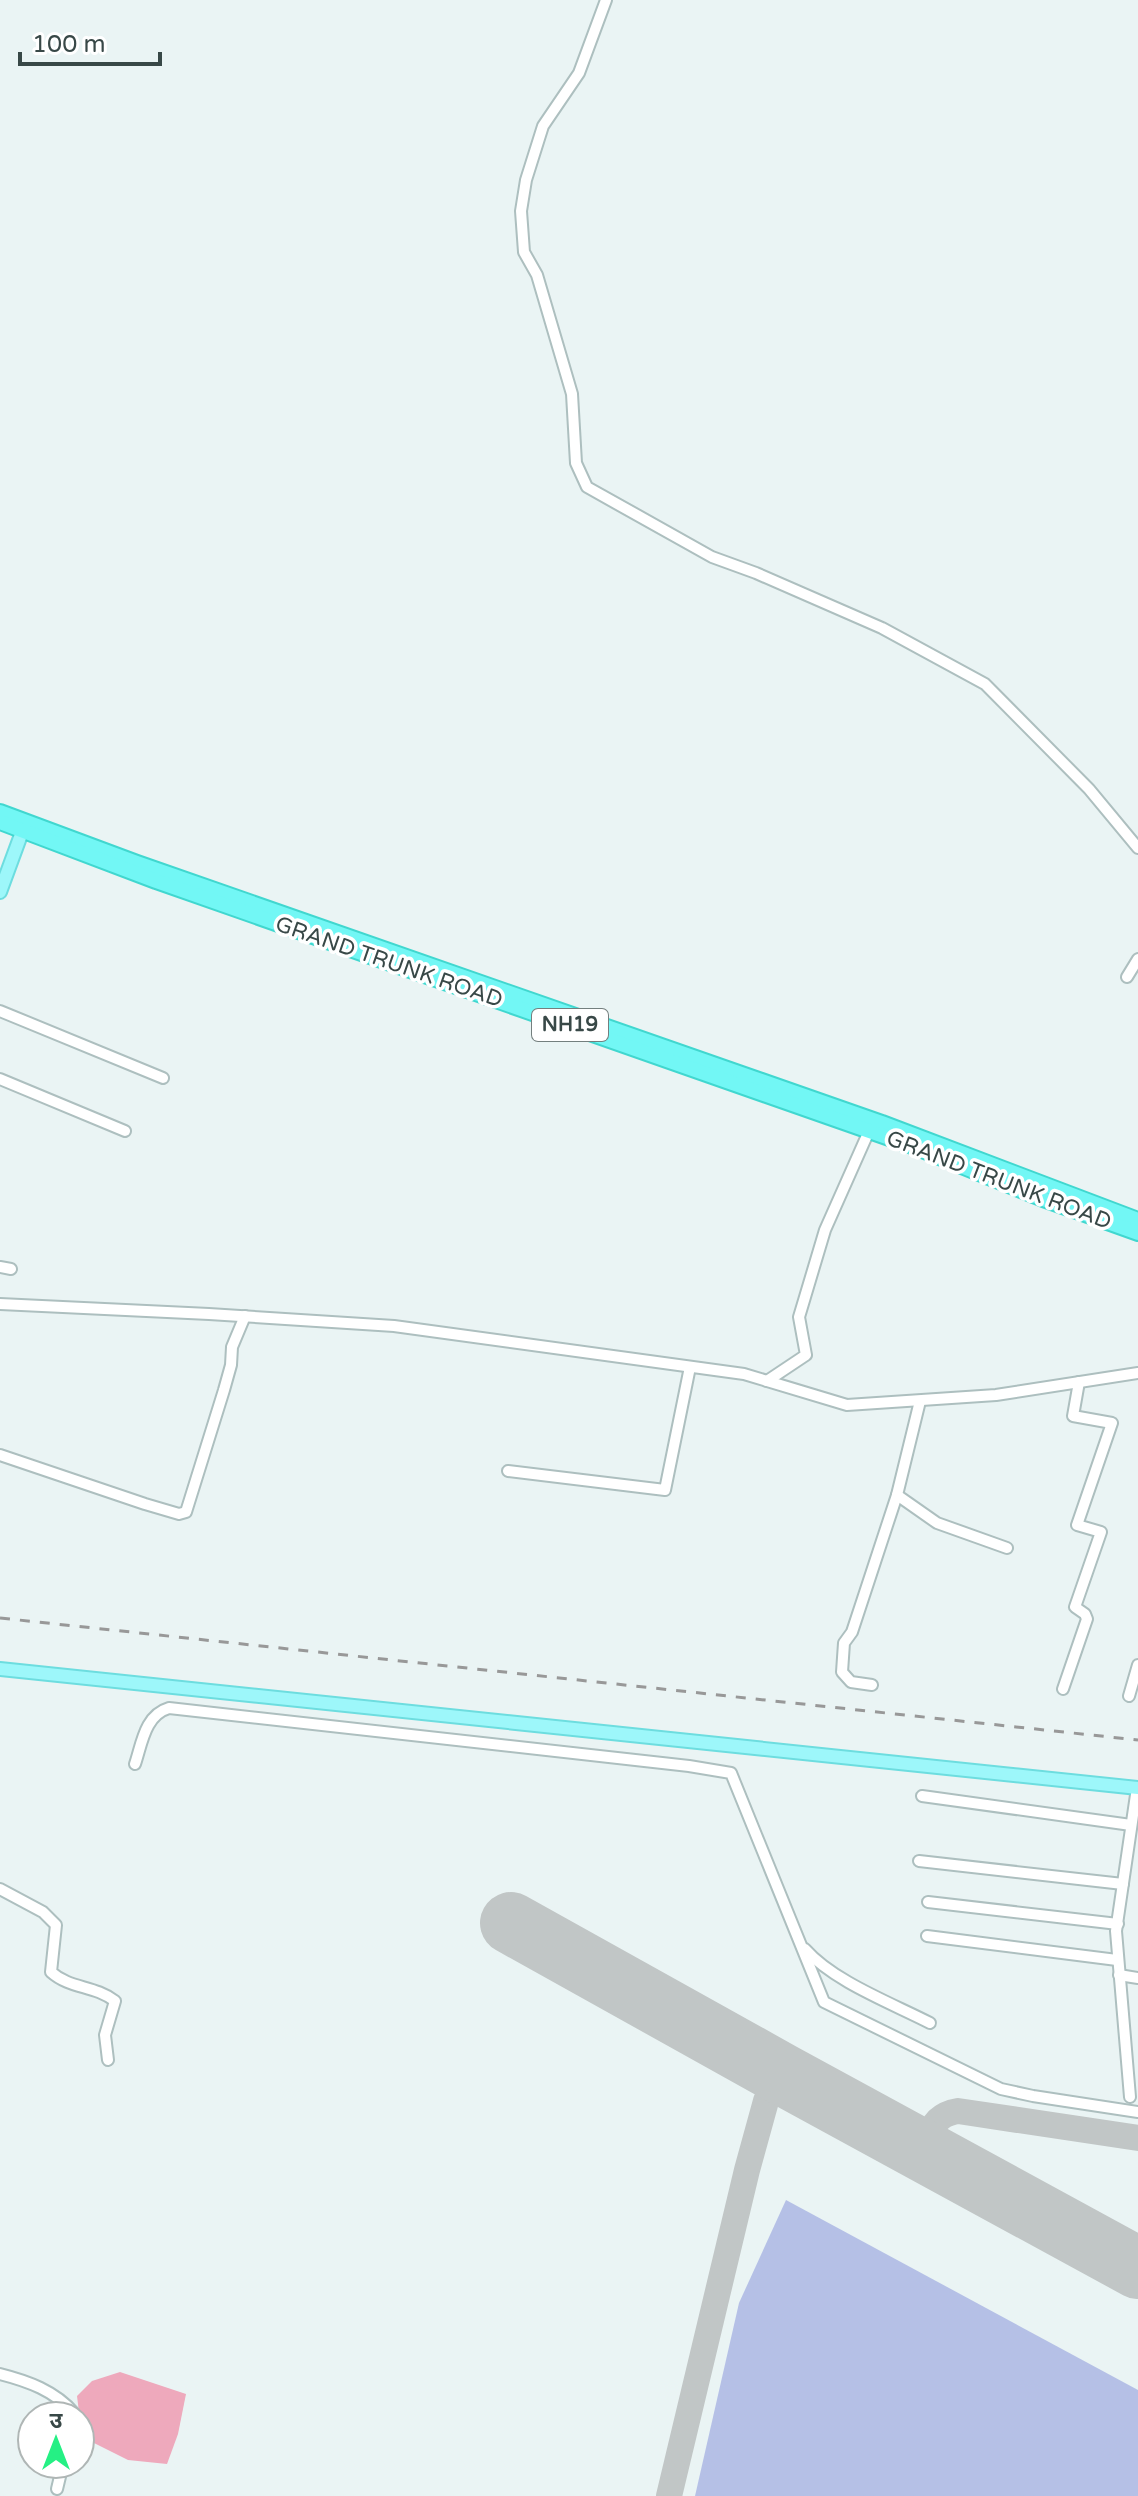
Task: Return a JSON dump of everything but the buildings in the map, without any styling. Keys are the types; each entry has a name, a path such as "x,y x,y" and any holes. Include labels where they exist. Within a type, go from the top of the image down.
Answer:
{"highway":[{"name":"GRAND TRUNK ROAD","path":"0,812 24,826 156,881 869,1131 1138,1233"},
{"name":"GRAND TRUNK ROAD","path":"0,822 24,826 137,863 867,1117 1138,1220"}],"main road":[{"path":"0,892 24,826"},
{"path":"0,1669 1137,1788"}],"street":[{"path":"606,0 579,73 543,126 526,180 521,211 524,252 537,275 572,394 576,463 587,487 712,557 882,628 985,684 1089,789 1138,848"},
{"path":"1127,977 1138,959"},
{"path":"0,1011 163,1078"},
{"path":"0,1079 125,1131"},
{"path":"767,1381 806,1355 799,1317 825,1230 869,1131"},
{"path":"0,1304 394,1326 744,1374 847,1405 996,1395 1138,1373"},
{"path":"0,1455 145,1504 179,1514 186,1512 224,1390 232,1347 245,1316"},
{"path":"508,1471 665,1490 690,1367"},
{"path":"1063,1689 1087,1619 1075,1607 1101,1532 1077,1525 1112,1423 1073,1416 1079,1382"},
{"path":"872,1685 851,1682 842,1672 844,1643 852,1632 897,1495 920,1401"},
{"path":"897,1495 937,1523 1007,1548"},
{"path":"1129,1696 1138,1665"},
{"path":"135,1764 149,1722 157,1712 169,1708 731,1773 824,2002 1001,2089 1138,2112"},
{"path":"1130,2097 1117,1960 1118,1924 1137,1788"},
{"path":"922,1796 1131,1825"},
{"path":"919,1861 1123,1884"},
{"path":"0,1889 43,1912 56,1925 51,1972 63,1983 91,1989 115,2001 105,2035 108,2060"},
{"path":"928,1902 1118,1924"},
{"path":"927,1936 1117,1960"},
{"path":"798,1941 813,1959 848,1981 930,2023"},
{"path":"1119,1975 1138,1978"},
{"path":"0,2374 28,2381 62,2400"},
{"path":"57,2489 59,2480"}],"shaded area":[{"path":"786,2200 1138,2390 1138,2496 695,2496 739,2303"},
{"path":"120,2372 186,2394 178,2434 167,2464 128,2460 96,2444 96,2400 77,2400 77,2396 92,2381"}],"taxiway":[{"path":"669,2496 747,2170 766,2101 782,2074"},
{"path":"953,2167 937,2152 932,2135 938,2120 958,2111 1138,2138"}],"runway":[{"path":"511,1923 1138,2268"}],"railway":[{"path":"0,1618 1138,1740"}]}
